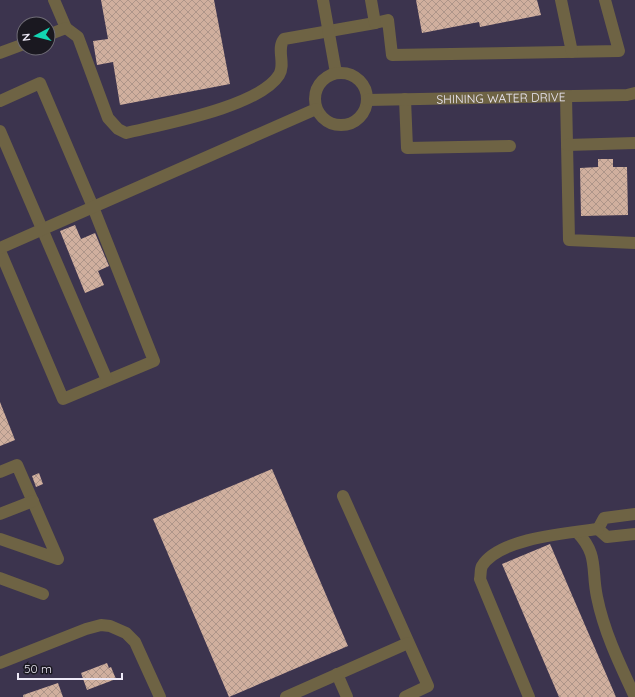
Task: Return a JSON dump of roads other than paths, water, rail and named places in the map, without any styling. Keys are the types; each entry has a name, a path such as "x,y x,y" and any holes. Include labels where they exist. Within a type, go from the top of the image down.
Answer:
{"street":[{"path":"54,0 66,28 78,37 108,118 118,129 126,133 239,102 265,89 280,74 282,68 281,43 284,39 375,22 388,20 392,55 619,51 605,0"},
{"path":"323,0 336,73"},
{"path":"372,0 375,22"},
{"path":"561,0 572,52"},
{"path":"56,32 66,28"},
{"path":"0,53 16,47"},
{"path":"336,73 349,74 361,82 368,100 366,109 361,117 354,123 346,126 336,126 321,116 316,109 314,100 316,91 321,82 328,76 336,73"},
{"path":"0,101 40,83 93,207 154,360 63,399 0,251"},
{"name":"SHINING WATER DRIVE","path":"368,100 635,93"},
{"path":"566,96 569,240 635,242"},
{"path":"405,99 407,148 510,146"},
{"path":"0,248 316,109"},
{"path":"0,131 107,380"},
{"path":"568,145 635,143"},
{"path":"0,472 17,465 58,559 0,539"},
{"path":"343,496 428,686 405,697"},
{"path":"0,514 33,501"},
{"path":"598,530 604,518 635,514"},
{"path":"529,697 480,578 481,567 490,557 513,546 544,536 598,530 607,537 635,534"},
{"path":"576,532 586,542 592,554 597,597 616,657 635,697"},
{"path":"0,578 43,594"},
{"path":"0,663 86,629 101,625 110,626 126,633 135,642 160,697"},
{"path":"286,697 408,643"},
{"path":"337,674 347,697"}]}
